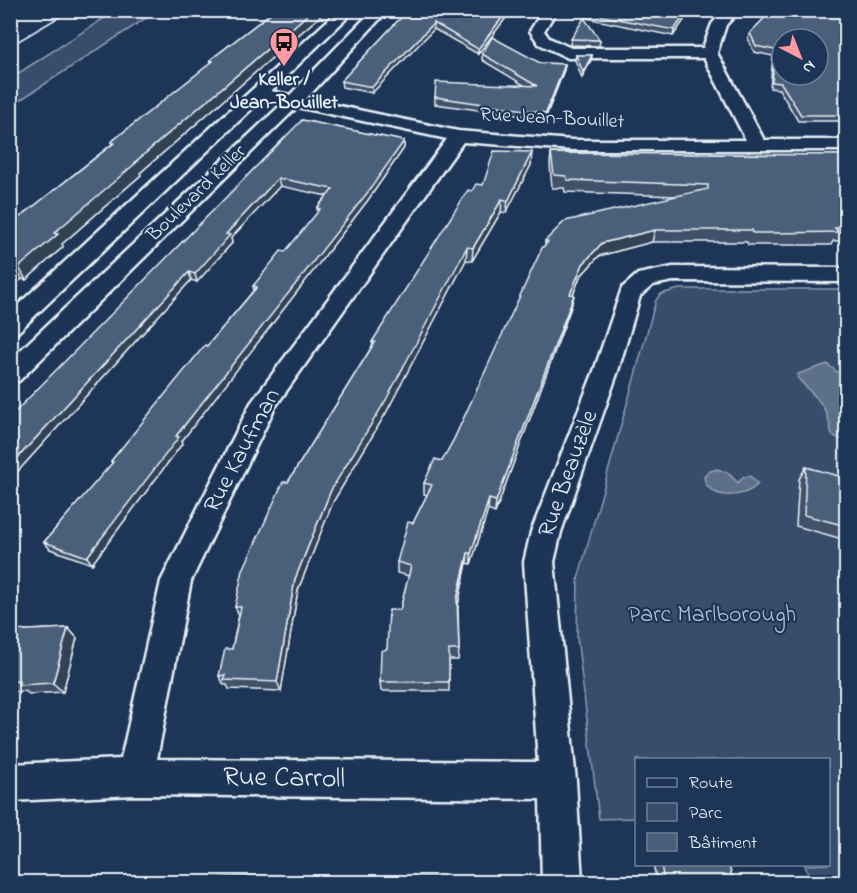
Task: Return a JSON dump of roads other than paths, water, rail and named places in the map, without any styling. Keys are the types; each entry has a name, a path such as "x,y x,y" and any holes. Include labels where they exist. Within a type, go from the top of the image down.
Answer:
{"street":[{"name":"Boulevard Keller","path":"10,326 348,10"},
{"name":"Boulevard Keller","path":"10,375 294,101 381,10"},
{"path":"550,10 537,31 544,41 568,53 709,53"},
{"path":"733,10 719,24 709,53 758,145"},
{"name":"Rue Jean-Bouillet","path":"260,94 458,136 572,145 846,145"},
{"name":"Rue Kaufman","path":"135,777 176,581 264,403 458,136"},
{"name":"Rue Beauzèle","path":"562,882 558,781 539,562 546,532 606,371 630,293 646,279 674,274 846,275"},
{"name":"Rue Carroll","path":"10,783 135,777 558,781"}],"tram line":[{"path":"10,46 71,10"}],"place":[{"name":"Keller / Jean-Bouillet","path":"284,68"}],"park label":[{"name":"Parc Marlborough","path":"712,615"}]}
